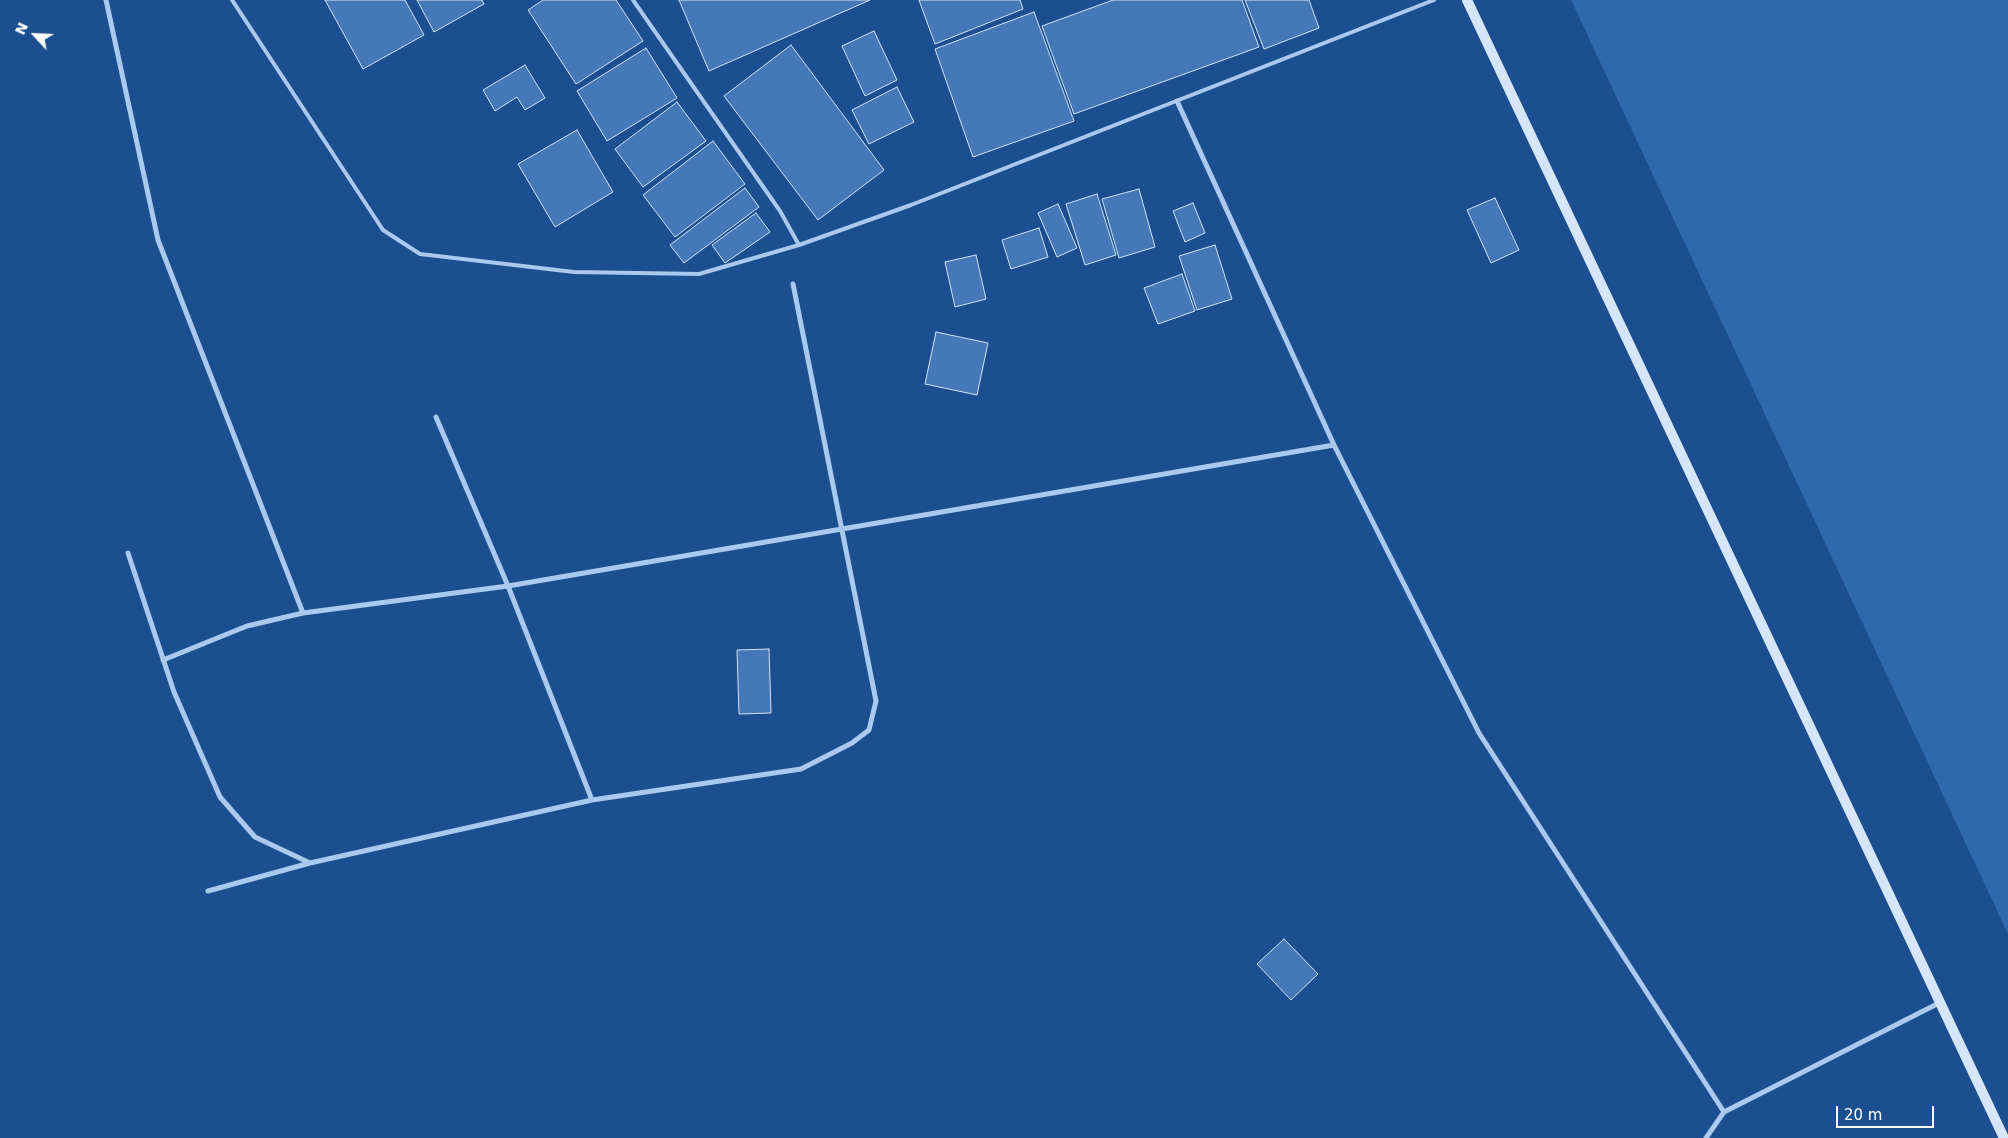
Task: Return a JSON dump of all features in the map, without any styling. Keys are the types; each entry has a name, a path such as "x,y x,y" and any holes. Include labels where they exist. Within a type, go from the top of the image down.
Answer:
{"street":[{"path":"106,0 158,240 303,614"},
{"path":"1467,0 2004,1138"},
{"path":"1177,101 1334,445 1479,733 1724,1112"},
{"path":"208,892 310,863 592,800 800,769 852,744 869,730 876,701 793,284"},
{"path":"436,418 508,586 592,800"},
{"path":"163,660 247,626 303,614 508,586 1334,445"},
{"path":"128,553 174,692 220,797 255,837 310,863"},
{"path":"1706,1138 1724,1112 1941,1002"}],"lane":[{"path":"232,0 383,230 420,254 574,272 699,274 799,245 910,205 1434,0"},
{"path":"633,0 780,211 799,245"}],"shaded area":[{"path":"1571,0 2008,0 2008,934"}],"building":[{"path":"325,0 405,0 424,35 363,69"},
{"path":"417,0 482,0 484,4 434,32"},
{"path":"543,0 616,0 643,41 576,84 528,10"},
{"path":"679,0 870,0 709,71"},
{"path":"919,0 1020,0 1023,9 935,44"},
{"path":"1113,0 1242,0 1259,47 1074,114 1042,26"},
{"path":"1245,0 1309,0 1319,28 1264,49"},
{"path":"1034,12 1074,121 973,157 935,49"},
{"path":"874,31 897,80 865,96 842,46"},
{"path":"791,45 884,170 818,220 724,96"},
{"path":"646,48 677,98 607,141 577,91"},
{"path":"525,65 545,98 525,110 517,97 495,111 483,90"},
{"path":"897,87 914,122 869,144 852,110"},
{"path":"677,102 706,141 643,187 615,149"},
{"path":"577,130 613,192 555,227 518,164"},
{"path":"713,141 745,184 675,237 643,195"},
{"path":"745,188 759,207 684,263 670,245"},
{"path":"1139,189 1155,247 1119,258 1102,199"},
{"path":"1097,194 1116,255 1085,265 1066,204"},
{"path":"1495,198 1519,250 1491,263 1467,210"},
{"path":"1193,203 1205,233 1185,242 1173,211"},
{"path":"1058,204 1077,248 1057,257 1038,213"},
{"path":"756,213 770,232 725,263 712,245"},
{"path":"1039,228 1048,257 1011,269 1002,240"},
{"path":"1215,245 1232,299 1197,310 1179,256"},
{"path":"976,255 986,299 955,307 945,262"},
{"path":"1182,274 1195,311 1158,324 1144,288"},
{"path":"936,332 988,343 977,395 925,384"},
{"path":"769,649 771,713 739,714 737,650"},
{"path":"1284,939 1318,974 1291,1000 1257,964"}]}
